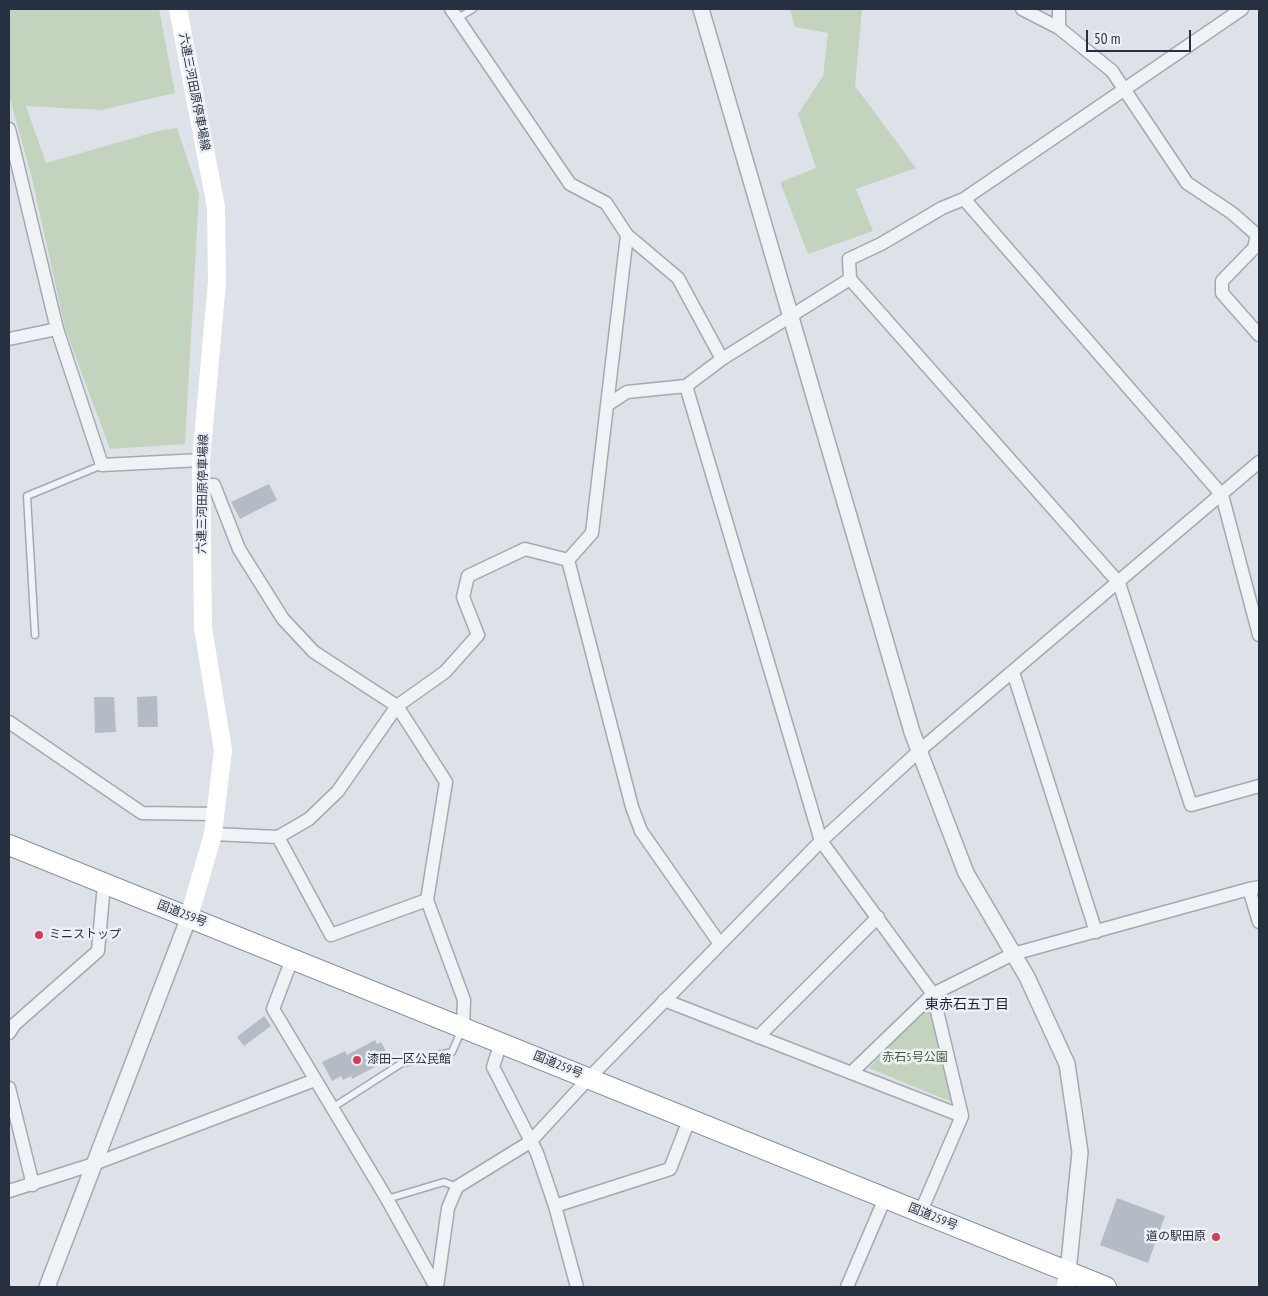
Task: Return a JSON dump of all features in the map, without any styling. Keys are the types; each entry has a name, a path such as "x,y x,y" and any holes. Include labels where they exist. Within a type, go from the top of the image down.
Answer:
{"highway":[{"name":"国道259号","path":"9,845 921,1212 1067,1280 1106,1287"}],"main road":[{"name":"六連三河田原停車場線","path":"178,9 216,207 217,282 201,460 203,628 223,750 213,834 189,917"}],"street":[{"path":"701,9 919,752 966,872 1027,977 1067,1064 1080,1152 1067,1280"},
{"path":"1022,9 1059,28 1112,71 1187,183 1232,213 1257,235 1254,248 1222,281 1222,293 1259,335"},
{"path":"1059,9 1059,28"},
{"path":"1242,9 964,199 942,208 881,244 849,259 850,279 1119,583 1191,805 1259,786"},
{"path":"454,14 570,184 606,203 627,235 678,278 722,359"},
{"path":"9,129 57,329 102,466 201,460"},
{"path":"964,199 1222,495 1259,634"},
{"path":"568,560 592,533 627,235"},
{"path":"607,405 628,392 686,386 722,359 791,314 850,279"},
{"path":"9,339 57,329"},
{"path":"686,386 821,841 933,994 962,1116 921,1212"},
{"path":"437,1287 448,1208 457,1187 530,1142 664,1000 821,841 919,752 1259,462"},
{"path":"202,486 214,485 239,549 283,619 314,652 397,706 446,782 427,900 464,1000 463,1027"},
{"path":"213,834 278,837 310,819 338,791 397,706 445,672 478,635 463,597 468,576 525,549 568,560"},
{"path":"568,560 632,807 641,831 720,944"},
{"path":"1013,672 1096,932"},
{"path":"9,722 142,813 216,814"},
{"path":"278,837 331,935 427,900"},
{"path":"9,1033 15,1024 98,951 104,884"},
{"path":"851,1073 933,994 1013,954 1254,888 1259,922"},
{"path":"47,1287 189,917"},
{"path":"758,1037 878,917"},
{"path":"292,959 273,1009 387,1199 437,1287"},
{"path":"664,1000 962,1116"},
{"path":"501,1042 493,1067 537,1154 555,1206 577,1287"},
{"path":"9,1191 33,1185 94,1164 315,1080"},
{"path":"9,1088 33,1185"},
{"path":"555,1206 670,1169 689,1120"},
{"path":"847,1287 886,1198"}],"lane":[{"path":"454,14 474,9"},
{"path":"35,635 27,496 102,466"},
{"path":"332,1108 402,1063 452,1052 463,1027"},
{"path":"387,1199 444,1182 457,1187"}],"green space":[{"path":"9,9 159,9 175,93 101,110 26,106 46,163 158,131 177,128 199,194 185,444 110,449 65,328 32,178 9,95"},
{"path":"790,9 862,9 855,86 916,168 856,189 873,231 808,254 780,182 816,168 798,114 823,76 828,33 795,27"},
{"name":"赤石5号公園","path":"929,1003 954,1103 869,1068"}],"building":[{"path":"269,484 277,500 240,519 231,502"},
{"path":"157,696 158,727 138,727 137,697"},
{"path":"94,697 114,697 116,732 95,733"},
{"path":"264,1016 271,1026 244,1046 237,1037"},
{"name":"漆田一区公民館","path":"375,1040 377,1044 381,1042 390,1059 352,1079 351,1076 343,1080 341,1076 332,1081 322,1062 345,1051 347,1055"},
{"path":"1117,1198 1165,1216 1148,1263 1100,1245"}],"place":[{"name":"ミニストップ","path":"39,935"},
{"name":"漆田一区公民館","path":"357,1060"},
{"name":"道の駅田原","path":"1216,1237"}],"district":[{"name":"東赤石五丁目","path":"967,1005"}]}
